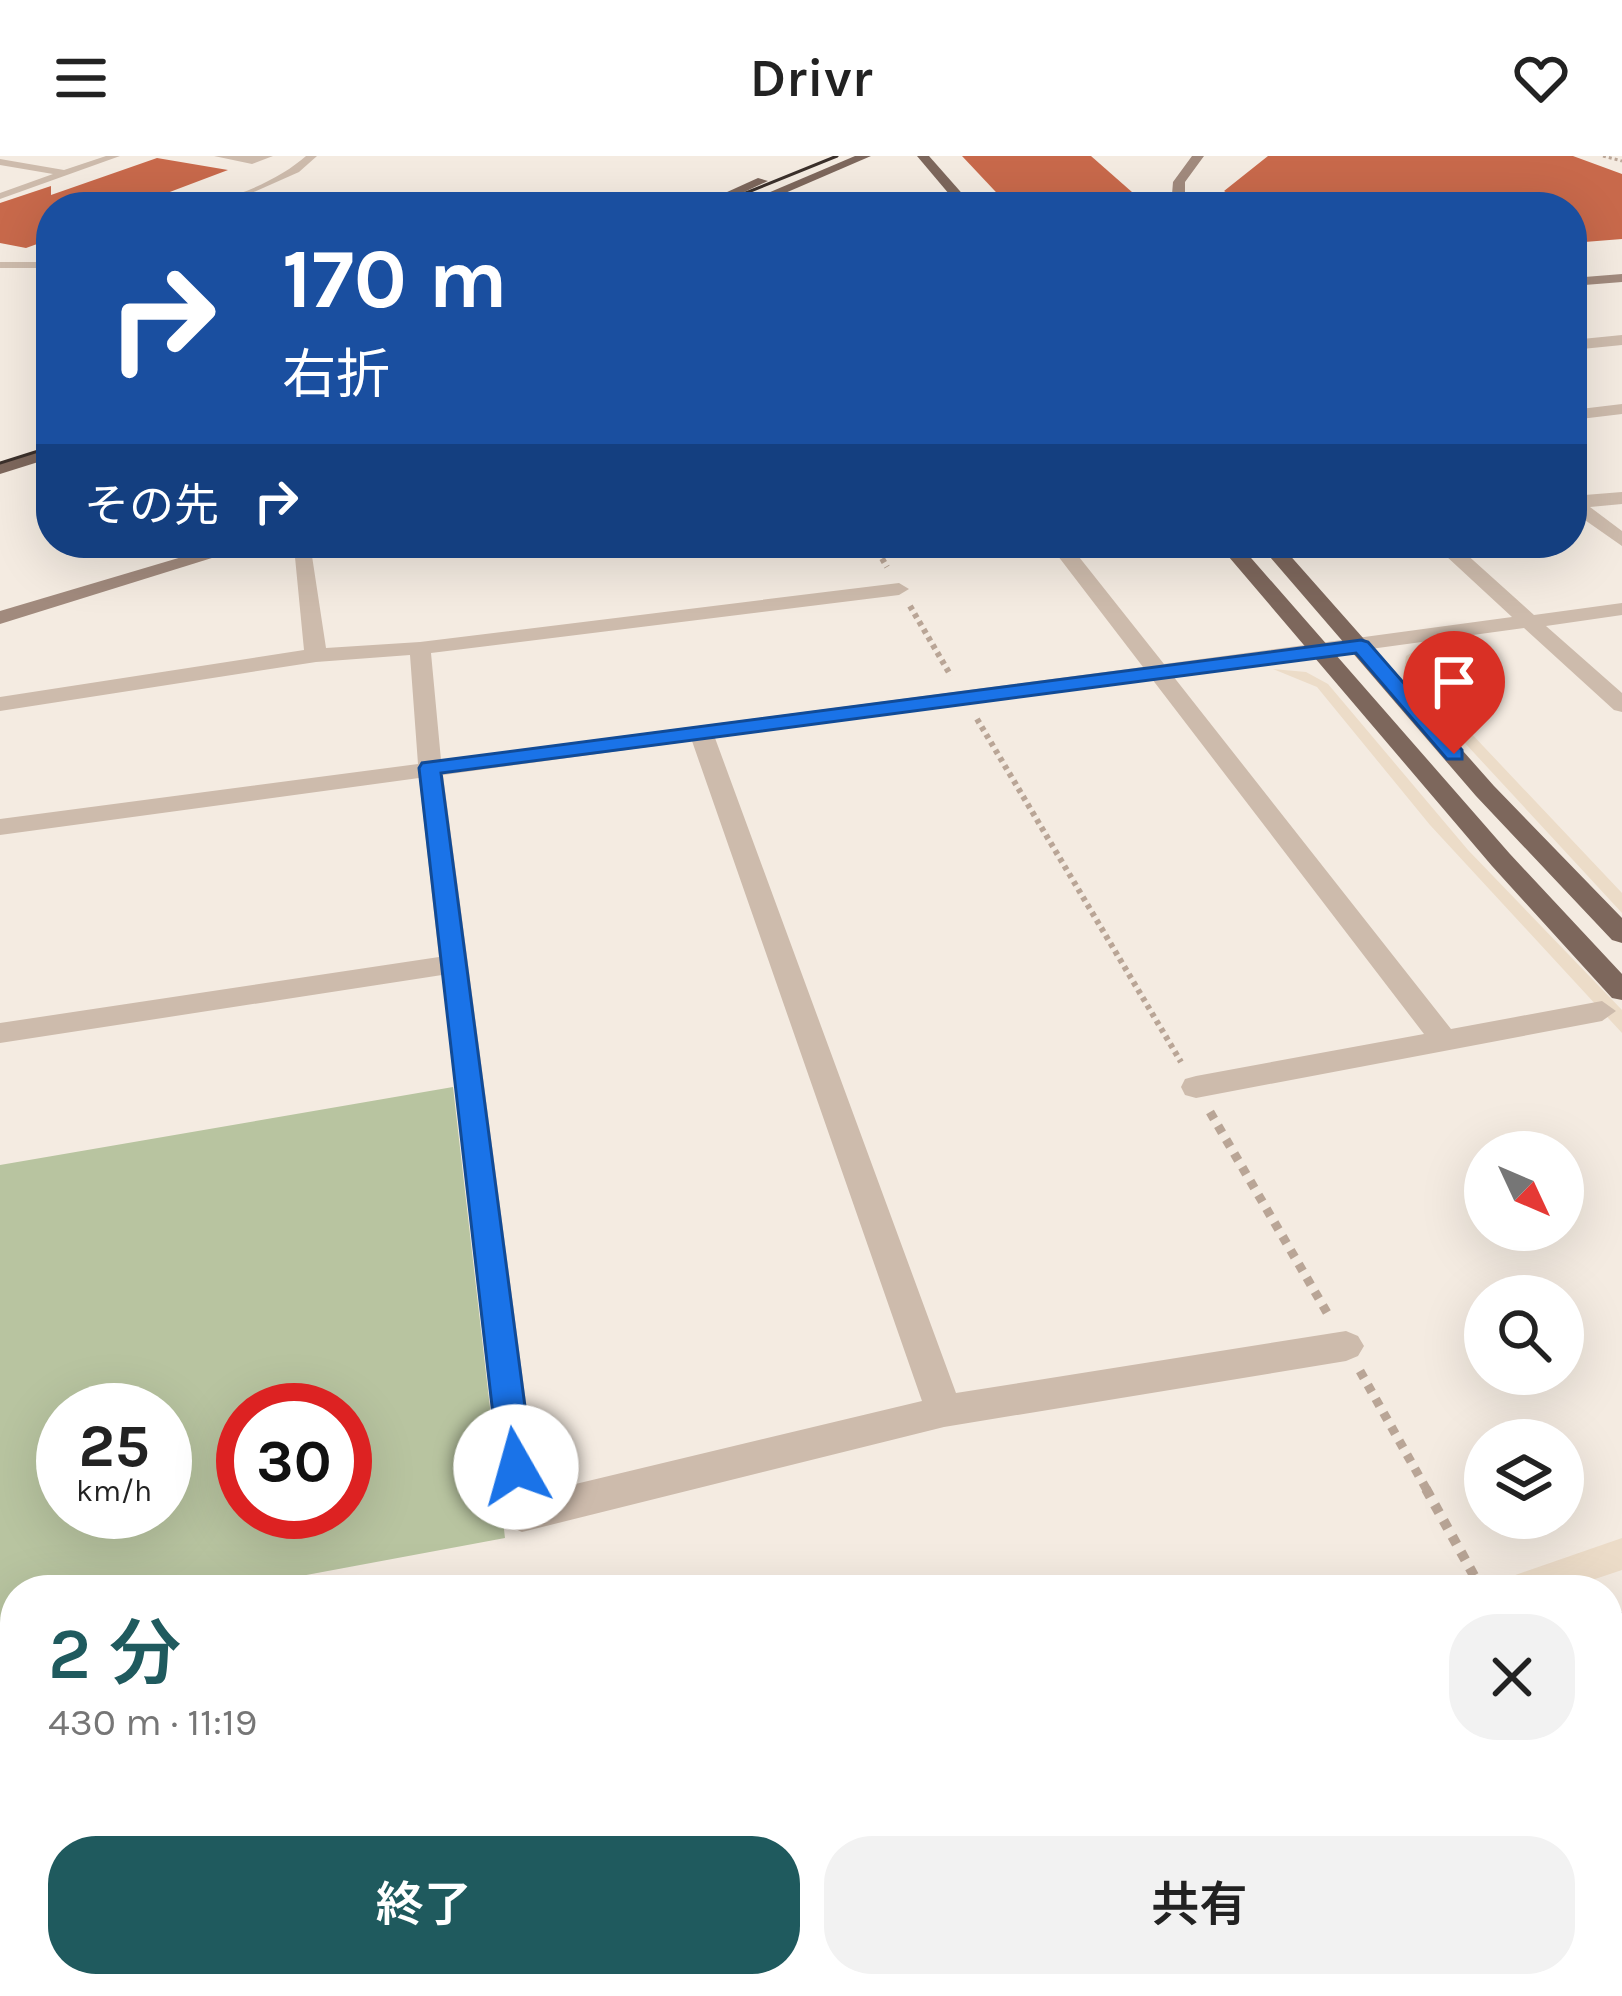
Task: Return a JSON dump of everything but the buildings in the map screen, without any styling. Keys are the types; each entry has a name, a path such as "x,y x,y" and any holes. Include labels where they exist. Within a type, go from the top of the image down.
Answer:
{"main road":[{"path":"737,192 823,156"},
{"path":"778,192 865,156"},
{"path":"922,156 954,192"},
{"path":"0,448 36,437"},
{"path":"0,469 36,457"},
{"path":"1240,558 1612,1001"},
{"path":"1282,558 1485,790 1622,934"}],"street":[{"path":"1179,192 1179,182 1198,156"},
{"path":"1587,281 1622,278"},
{"path":"1587,344 1622,340"},
{"path":"1587,413 1622,409"},
{"path":"1587,501 1622,498"},
{"path":"1587,513 1622,539"},
{"path":"0,618 200,558"},
{"path":"303,558 316,655"},
{"path":"1070,558 1443,1039"},
{"path":"1459,558 1622,705"},
{"path":"0,704 316,655 420,648 899,589"},
{"path":"0,827 1622,609"},
{"path":"420,648 430,768 522,1514 944,1411 1346,1346"},
{"path":"702,735 944,1411"},
{"path":"0,1033 454,964"},
{"path":"1196,1087 1612,1001"}],"lane":[{"path":"0,196 115,156"},
{"path":"219,156 252,161 268,156"},
{"path":"244,192 296,170 312,156"},
{"path":"0,162 66,173"},
{"path":"0,265 36,265"}],"path":[{"path":"1604,156 1622,161"}],"green space":[{"path":"453,1087 505,1538 306,1575 0,1575 0,1165"}],"shaded area":[{"path":"1422,647 1416,675 1622,893 1622,913 1403,676 1406,656"},
{"path":"1273,669 1306,672 1328,684 1468,850 1622,1010 1622,1033 1430,825 1317,687"},
{"path":"1622,1538 1622,1570 1607,1575 1516,1575"}],"tram line":[{"path":"748,192 837,156"},
{"path":"0,463 36,452"}],"route":[{"path":"516,1467 430,768 1361,646 1454,754"}]}
